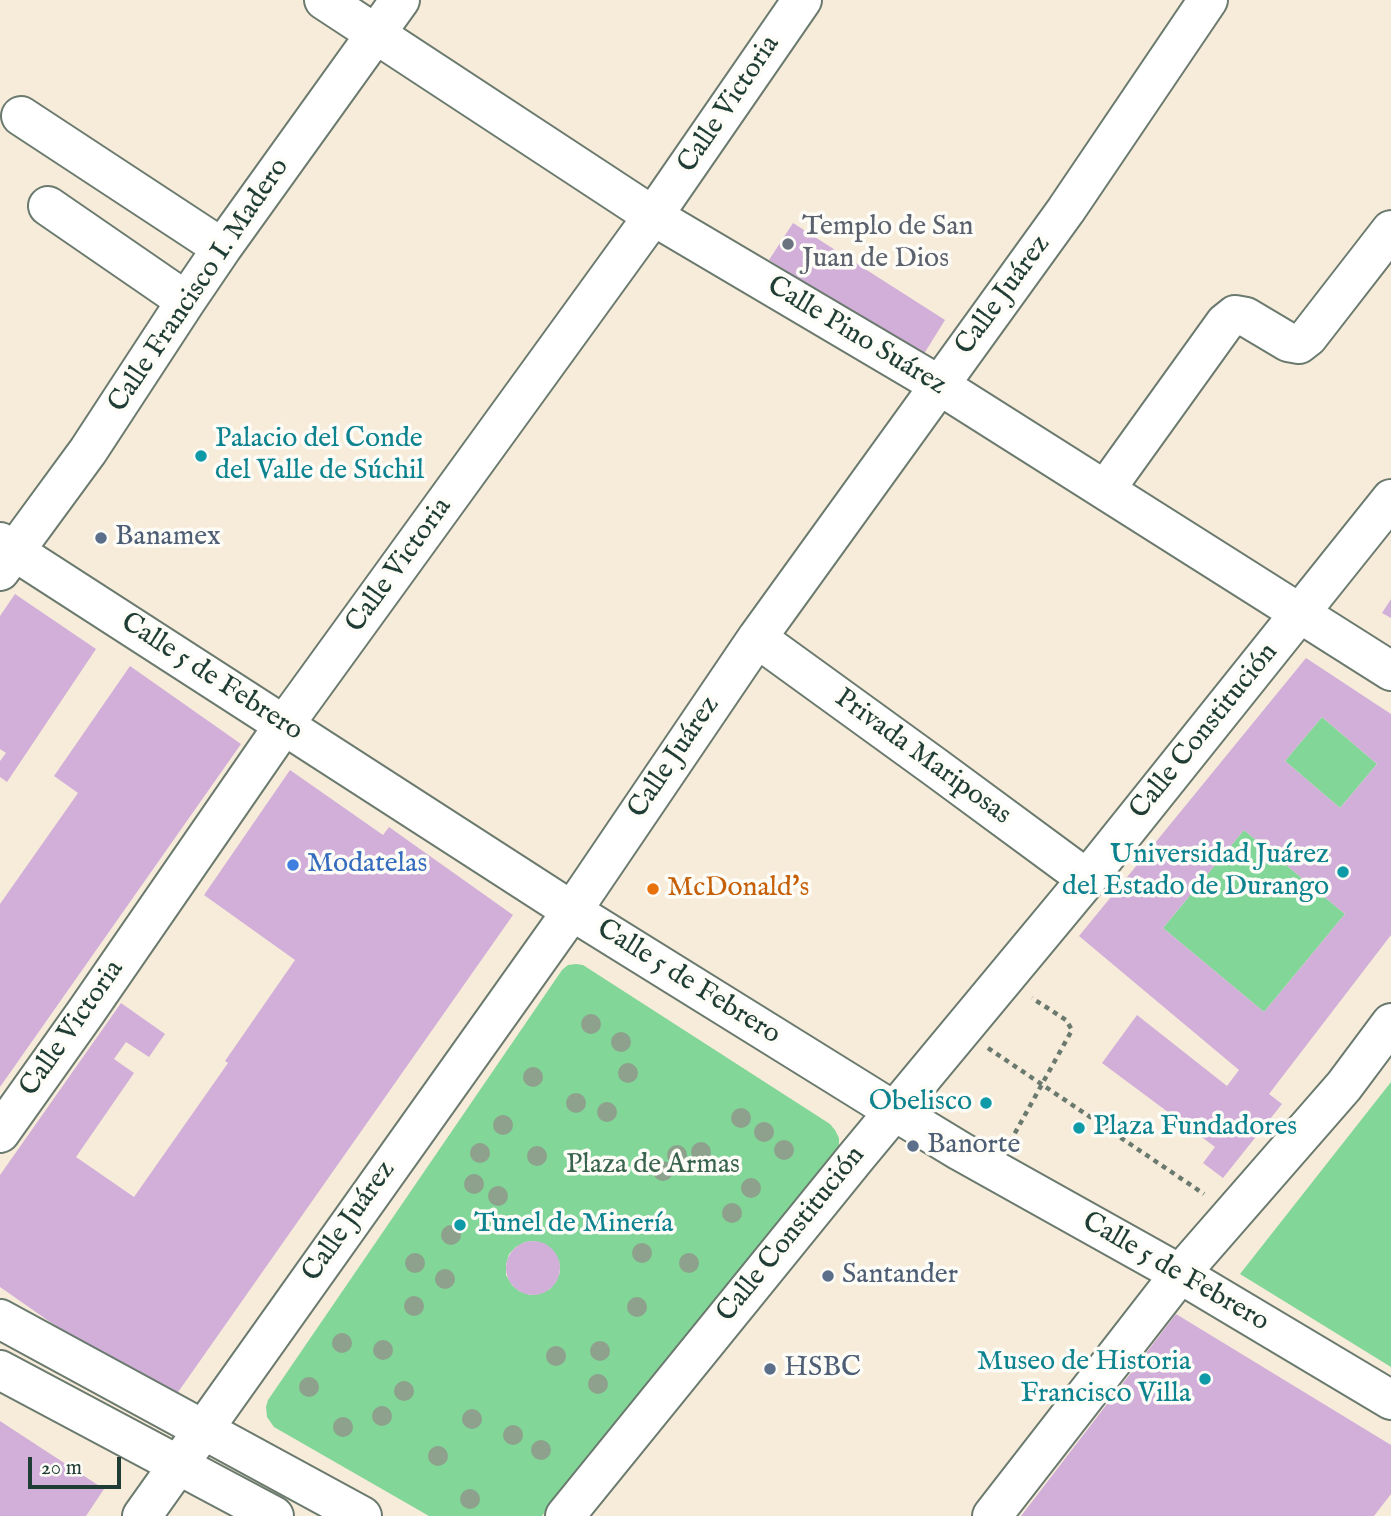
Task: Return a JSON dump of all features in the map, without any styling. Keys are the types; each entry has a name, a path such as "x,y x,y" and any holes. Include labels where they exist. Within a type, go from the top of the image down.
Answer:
{"street":[{"name":"Calle Pino Suárez","path":"324,0 653,216 939,386 1391,671"},
{"name":"Calle Francisco I. Madero","path":"5,555 88,451 222,248 400,0"},
{"name":"Calle Victoria","path":"0,1133 284,724 653,216 802,0"},
{"name":"Calle Juárez","path":"142,1516 572,911 757,638 1066,210 1202,2"},
{"path":"21,116 222,248"},
{"path":"48,206 186,301"},
{"path":"1105,490 1225,323 1235,315 1247,317 1288,342 1298,344 1307,337 1391,230"},
{"name":"Calle Constitución","path":"565,1516 894,1111 1087,879 1391,499"},
{"name":"Calle 5 de Febrero","path":"5,555 284,724 572,911 894,1111 1180,1274 1391,1400"},
{"name":"Privada Mariposas","path":"757,638 1087,879"},
{"path":"992,1516 1180,1274 1344,1086 1391,1023"},
{"path":"0,1319 362,1516"},
{"path":"0,1370 274,1516"}],"path":[{"path":"994,1170 1072,1030 1066,1020 1004,980"},
{"path":"961,1030 1234,1214"}],"green space":[{"path":"1322,717 1377,764 1340,808 1285,761"},
{"path":"1244,830 1345,914 1264,1012 1163,928"},
{"name":"Plaza de Armas","path":"568,965 583,965 830,1124 839,1138 839,1146 542,1516 429,1516 274,1427 267,1417 266,1407 268,1400 562,970","holes":["525,1242 545,1244 559,1261 560,1272 556,1282 550,1289 539,1294 530,1295 519,1291 506,1275 509,1254"]},
{"path":"1391,1082 1391,1367 1240,1274"}],"building":[{"name":"Templo de San Juan de Dios","path":"793,223 945,320 922,357 769,260"},
{"path":"15,594 96,649 7,782 0,777 0,761 6,753 0,749 0,616"},
{"path":"1391,599 1391,618 1382,613"},
{"name":"Universidad Juárez del Estado de Durango","path":"1306,658 1391,714 1391,935 1269,1094 1282,1104 1223,1178 1203,1163 1215,1147 1102,1063 1137,1015 1227,1086 1239,1070 1079,936","holes":["1322,717 1377,764 1340,808 1285,761","1244,830 1345,914 1264,1012 1163,928"]},
{"path":"130,666 241,744 0,1087 0,904 78,793 54,776"},
{"path":"290,770 383,835 389,827 513,915 169,1405 0,1287 0,1175 121,1003 165,1034 149,1057 126,1042 114,1059 134,1073 76,1157 134,1197 228,1063 225,1061 295,960 204,895"},
{"path":"533,1241 552,1249 560,1268 552,1287 533,1295 514,1287 506,1268 514,1249"},
{"name":"Museo de Historia Francisco Villa","path":"1176,1314 1391,1445 1391,1494 1374,1516 1021,1516"},
{"path":"0,1421 104,1489 86,1516 0,1516"}],"place":[{"name":"Templo de San Juan de Dios","path":"788,244"},
{"name":"Palacio del Conde del Valle de Súchil","path":"201,456"},
{"name":"Banamex","path":"101,538"},
{"name":"Modatelas","path":"293,865"},
{"name":"Universidad Juárez del Estado de Durango","path":"1343,872"},
{"name":"McDonald's","path":"653,889"},
{"name":"Obelisco","path":"986,1103"},
{"name":"Plaza Fundadores","path":"1079,1128"},
{"name":"Banorte","path":"913,1146"},
{"name":"Tunel de Minería","path":"460,1225"},
{"name":"Santander","path":"828,1276"},
{"name":"HSBC","path":"770,1369"},
{"name":"Museo de Historia Francisco Villa","path":"1205,1379"}]}
